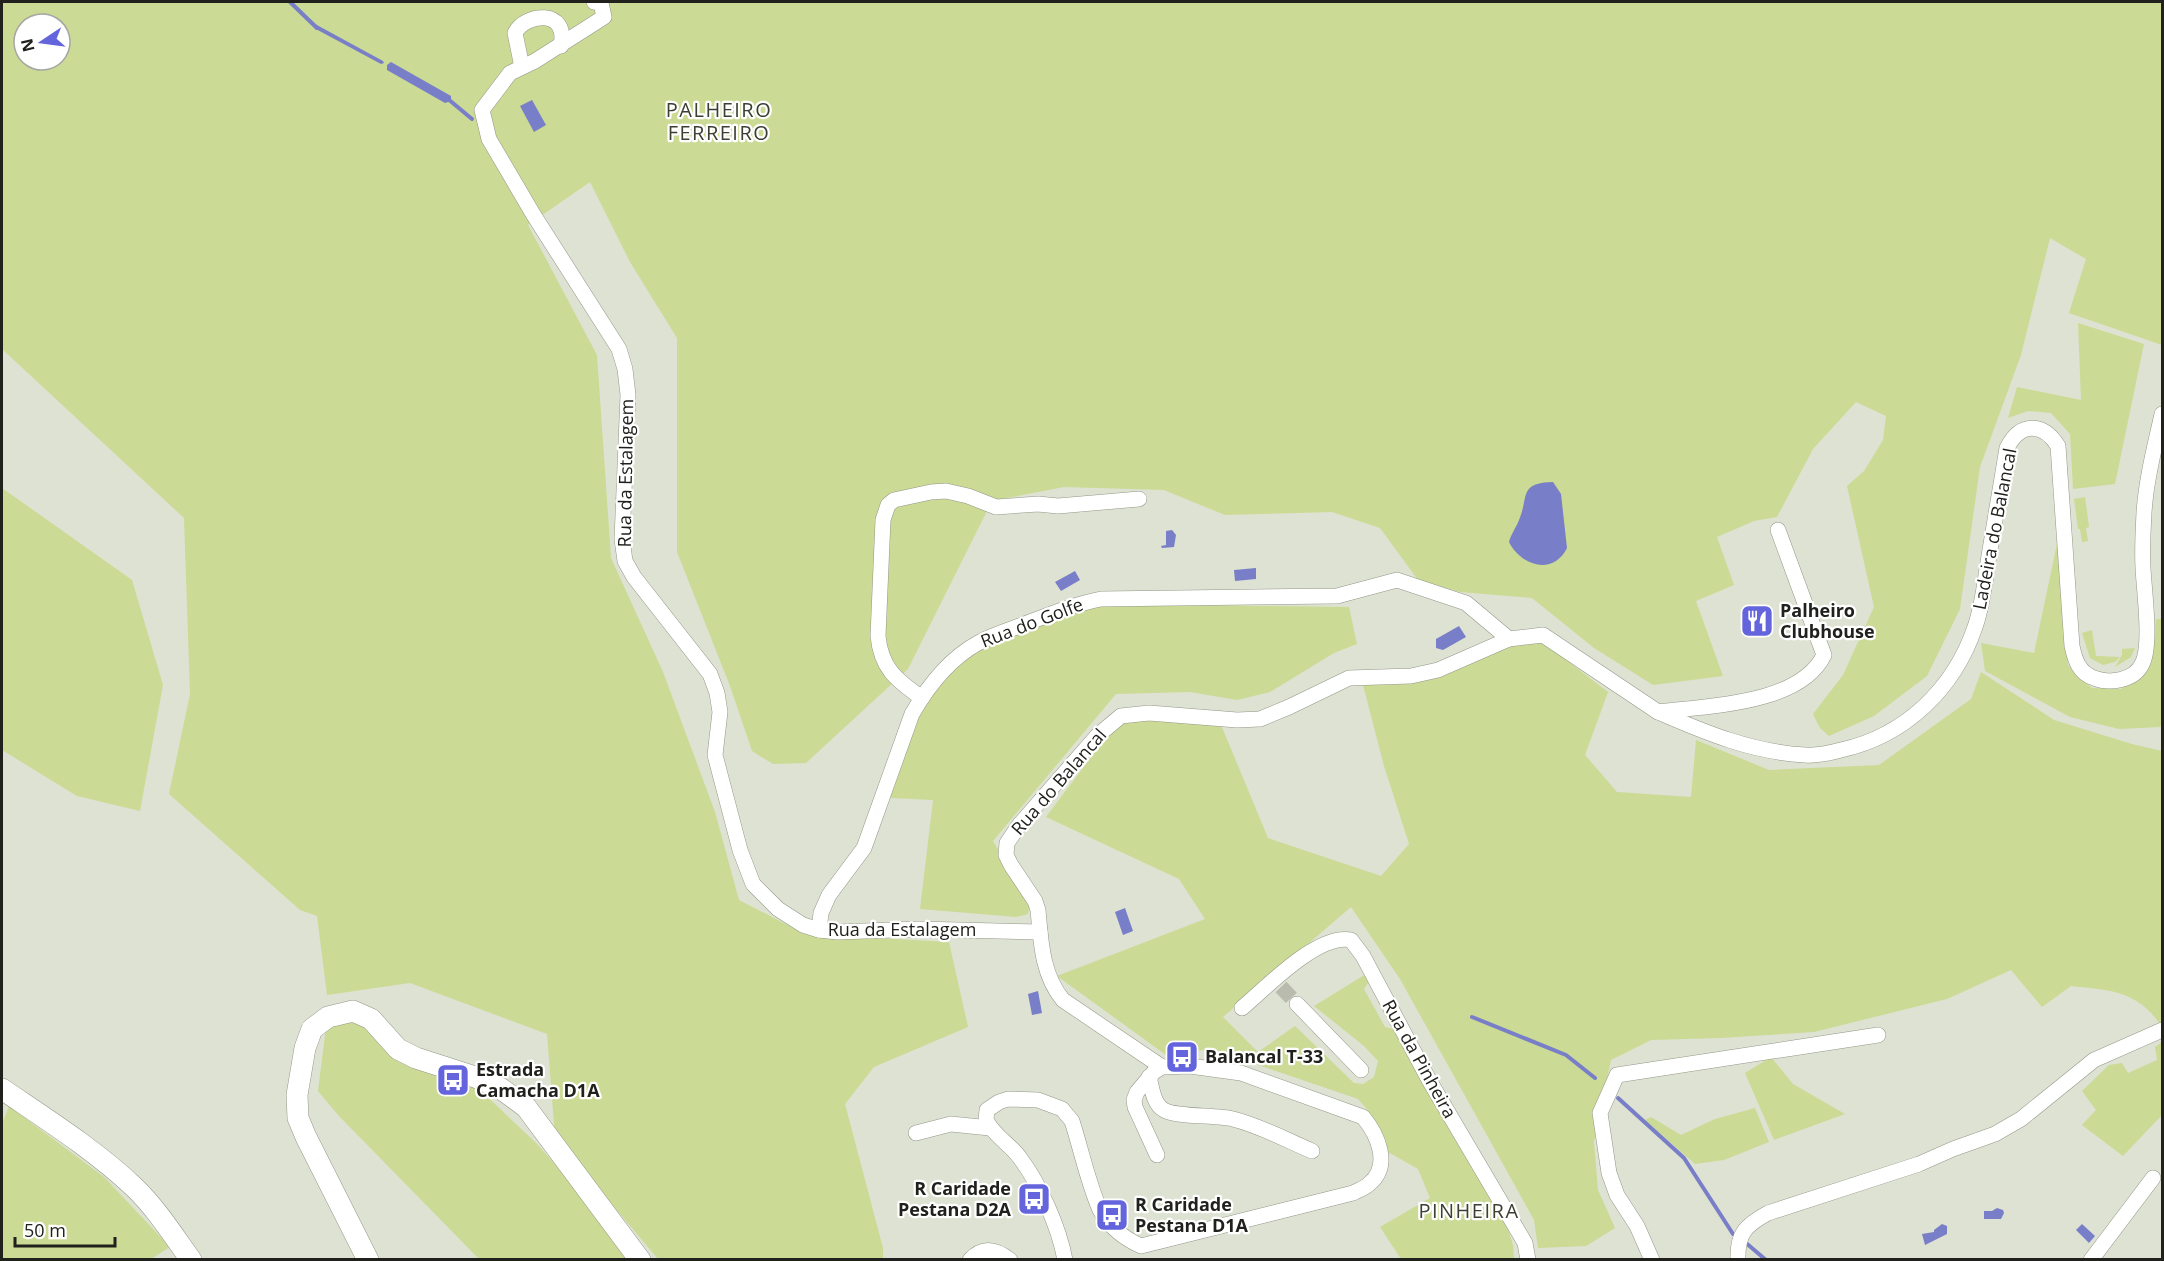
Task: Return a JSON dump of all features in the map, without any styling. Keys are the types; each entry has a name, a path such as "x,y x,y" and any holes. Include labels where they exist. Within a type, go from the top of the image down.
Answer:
{"street":[{"name":"Rua da Estalagem","path":"594,2 601,3 604,17 561,46 510,73 482,110 489,139 533,214 619,349 626,369 628,395 622,539 626,561 634,577 710,674 717,693 720,712 715,755 740,850 753,884 778,909 803,925 819,930 864,932 919,929 1040,932"},
{"path":"522,67 515,33 524,22 546,18 557,22 561,27 561,46"},
{"name":"Ladeira do Balancal","path":"1658,712 1724,740 1784,753 1808,755 1857,747 1899,727 1918,713 1951,677 1964,655 1976,626 1983,593 2007,448 2013,437 2023,430 2036,428 2045,430 2058,446 2072,646 2076,664 2091,677 2105,682 2120,680 2132,675 2142,664 2147,644 2143,566 2144,511 2152,459 2163,414"},
{"path":"922,698 894,677 879,650 883,520 888,505 894,500 946,491 996,507 1038,504 1058,506 1139,499"},
{"path":"1658,712 1764,698 1795,684 1818,666 1824,656 1778,530"},
{"name":"Rua do Golfe","path":"819,930 821,913 829,895 864,848 912,714 934,680 980,641 1078,603 1101,599 1337,596 1397,580 1466,603 1509,639"},
{"name":"Rua do Balancal","path":"1162,1067 1063,1000 1053,988 1046,971 1035,901 1006,855 1007,843 1020,824 1097,736 1121,716 1149,713 1237,720 1260,719 1311,698 1349,678 1411,676 1438,670 1509,639 1543,635 1658,712"},
{"name":"Rua da Pinheira","path":"1242,1008 1278,984 1302,957 1332,940 1342,938 1351,940 1363,956 1429,1080 1525,1243 1528,1260"},
{"path":"1297,1004 1361,1070"},
{"path":"368,1260 298,1118 297,1095 305,1048 312,1029 328,1017 353,1011 371,1019 398,1049 416,1058 475,1077 500,1088 526,1107 640,1260"},
{"path":"1738,1260 1740,1238 1753,1221 1768,1213 1919,1164 1995,1134 2021,1119 2094,1060 2163,1030"},
{"path":"1652,1260 1637,1226 1617,1195 1609,1173 1600,1113 1617,1075 1878,1035"},
{"path":"1065,1260 1059,1233 1035,1182 1020,1157 990,1128 986,1120 987,1110 999,1102 1008,1099 1038,1100 1062,1109 1072,1121 1101,1211 1113,1227 1129,1241 1141,1246 1353,1193 1370,1184 1380,1171 1380,1144 1363,1117 1241,1072 1190,1066 1162,1067 1142,1084 1134,1100 1157,1155"},
{"path":"1149,1077 1155,1100 1163,1110 1170,1113 1212,1115 1233,1119 1258,1127 1312,1151"},
{"path":"2,1089 97,1157 135,1188 161,1218 191,1260"},
{"path":"916,1133 951,1124 990,1128"},
{"path":"2091,1260 2153,1178"},
{"path":"970,1260 977,1253 988,1249 997,1251 1010,1260"}],"green space":[{"path":"2,2 2162,2 2162,345 2069,313 2086,259 2050,238 2021,355 1980,467 1960,609 1927,676 1874,716 1829,736 1820,728 1813,714 1843,675 1874,607 1847,486 1864,471 1883,440 1886,416 1856,402 1813,449 1777,517 1754,521 1717,537 1734,585 1696,601 1723,676 1653,685 1594,648 1532,598 1460,592 1418,580 1380,528 1332,512 1225,515 1164,490 1064,487 992,501 908,669 806,763 773,764 752,751 730,686 677,552 677,338 630,262 590,182 528,225 597,355 611,558 663,672 715,812 739,900 805,934 949,942 968,1027 874,1067 845,1104 883,1248 883,1259 658,1259 555,1137 547,1034 410,983 327,995 317,916 300,910 169,794 190,694 184,518 2,349"},
{"path":"2078,323 2144,344 2115,484 2073,489 2070,434 2051,413 2028,411 2008,418 2017,387 2081,400"},
{"path":"2,488 132,580 163,685 140,811 77,796 2,750"},
{"path":"2085,497 2089,527 2086,528 2088,541 2082,542 2074,499"},
{"path":"2058,539 2068,665 2092,688 2121,689 2139,673 2149,659 2156,619 2162,619 2162,723 2160,727 2119,729 2070,717 1985,671 1981,643 2034,653"},
{"path":"1097,604 1349,607 1357,644 1334,653 1270,692 1237,700 1190,692 1116,694 993,841 1030,903 1028,914 1016,917 920,909 933,800 890,798 924,703 971,652"},
{"path":"2092,630 2096,656 2120,657 2115,662 2103,665 2090,658 2082,633"},
{"path":"1537,638 1608,692 1585,755 1617,792 1691,797 1696,740 1769,770 1879,765 1971,699 1981,672 2054,720 2162,751 2162,1022 2160,1024 2141,1004 2131,998 2098,989 2071,986 2042,1007 2011,970 1947,999 1814,1032 1651,1040 1611,1060 1594,1142 1598,1190 1615,1228 1586,1246 1538,1248 1534,1220 1400,979 1351,907 1223,1017 1258,1052 1295,1026 1354,1083 1363,1084 1374,1077 1378,1061 1364,1046 1314,1006 1366,974 1370,980 1364,989 1385,1027 1394,1029 1506,1223 1513,1245 1514,1259 1401,1259 1380,1227 1430,1198 1418,1169 1388,1152 1377,1123 1358,1099 1211,1049 1166,1055 1057,976 1205,919 1179,879 1046,817 1122,716 1219,720 1268,838 1381,876 1409,844 1384,766 1363,685 1409,684 1432,679 1505,642"},
{"path":"2135,648 2131,657 2115,667 2122,655 2122,649"},
{"path":"345,1019 364,1025 477,1087 536,1143 639,1259 479,1259 338,1115 318,1091 326,1027"},
{"path":"2162,1042 2162,1115 2123,1156 2082,1125 2096,1110 2082,1091 2109,1065 2122,1063 2128,1073 2157,1060 2155,1047"},
{"path":"1771,1057 1793,1084 1845,1114 1774,1140 1745,1073"},
{"path":"9,1106 104,1177 170,1247 151,1259 2,1260 2,1124"},
{"path":"1755,1108 1769,1142 1724,1160 1695,1164 1645,1120 1651,1117 1681,1135 1715,1119"}],"water":[{"path":"315,24 384,63 381,64 314,28"},
{"path":"391,62 451,96 451,101 445,103 387,70 387,65"},
{"path":"532,100 546,125 534,132 520,106"},
{"path":"1553,482 1561,494 1567,548 1554,562 1546,565 1537,564 1521,557 1509,542 1529,488"},
{"path":"1172,530 1176,535 1174,547 1162,548 1161,546 1166,545 1166,531"},
{"path":"1256,568 1256,579 1235,581 1234,570"},
{"path":"1075,571 1080,580 1061,591 1055,582"},
{"path":"1459,626 1466,637 1443,650 1436,648 1436,639"},
{"path":"1125,908 1133,931 1123,935 1115,912"},
{"path":"1038,991 1042,1013 1032,1015 1028,994"},
{"path":"1997,1208 2003,1210 2001,1219 1984,1219 1984,1211"},
{"path":"1942,1224 1947,1226 1947,1234 1925,1245 1922,1234 1934,1232"},
{"path":"2082,1224 2095,1236 2089,1243 2076,1230"}],"waterway":[{"path":"290,2 317,28"},
{"path":"448,99 472,119"},
{"path":"1472,1017 1566,1055 1595,1078"},
{"path":"1618,1098 1684,1158 1733,1234"},
{"path":"1746,1243 1766,1260"}],"tunnel":[{"path":"1281,987 1297,1004"}],"place":[{"name":"Palheiro Clubhouse","path":"1757,621"},
{"name":"Balancal T-33","path":"1182,1057"},
{"name":"Estrada Camacha D1A","path":"453,1080"},
{"name":"R Caridade Pestana D2A","path":"1034,1199"},
{"name":"R Caridade Pestana D1A","path":"1112,1215"}],"district":[{"name":"PALHEIRO FERREIRO","path":"719,122"},
{"name":"PINHEIRA","path":"1469,1211"}]}
